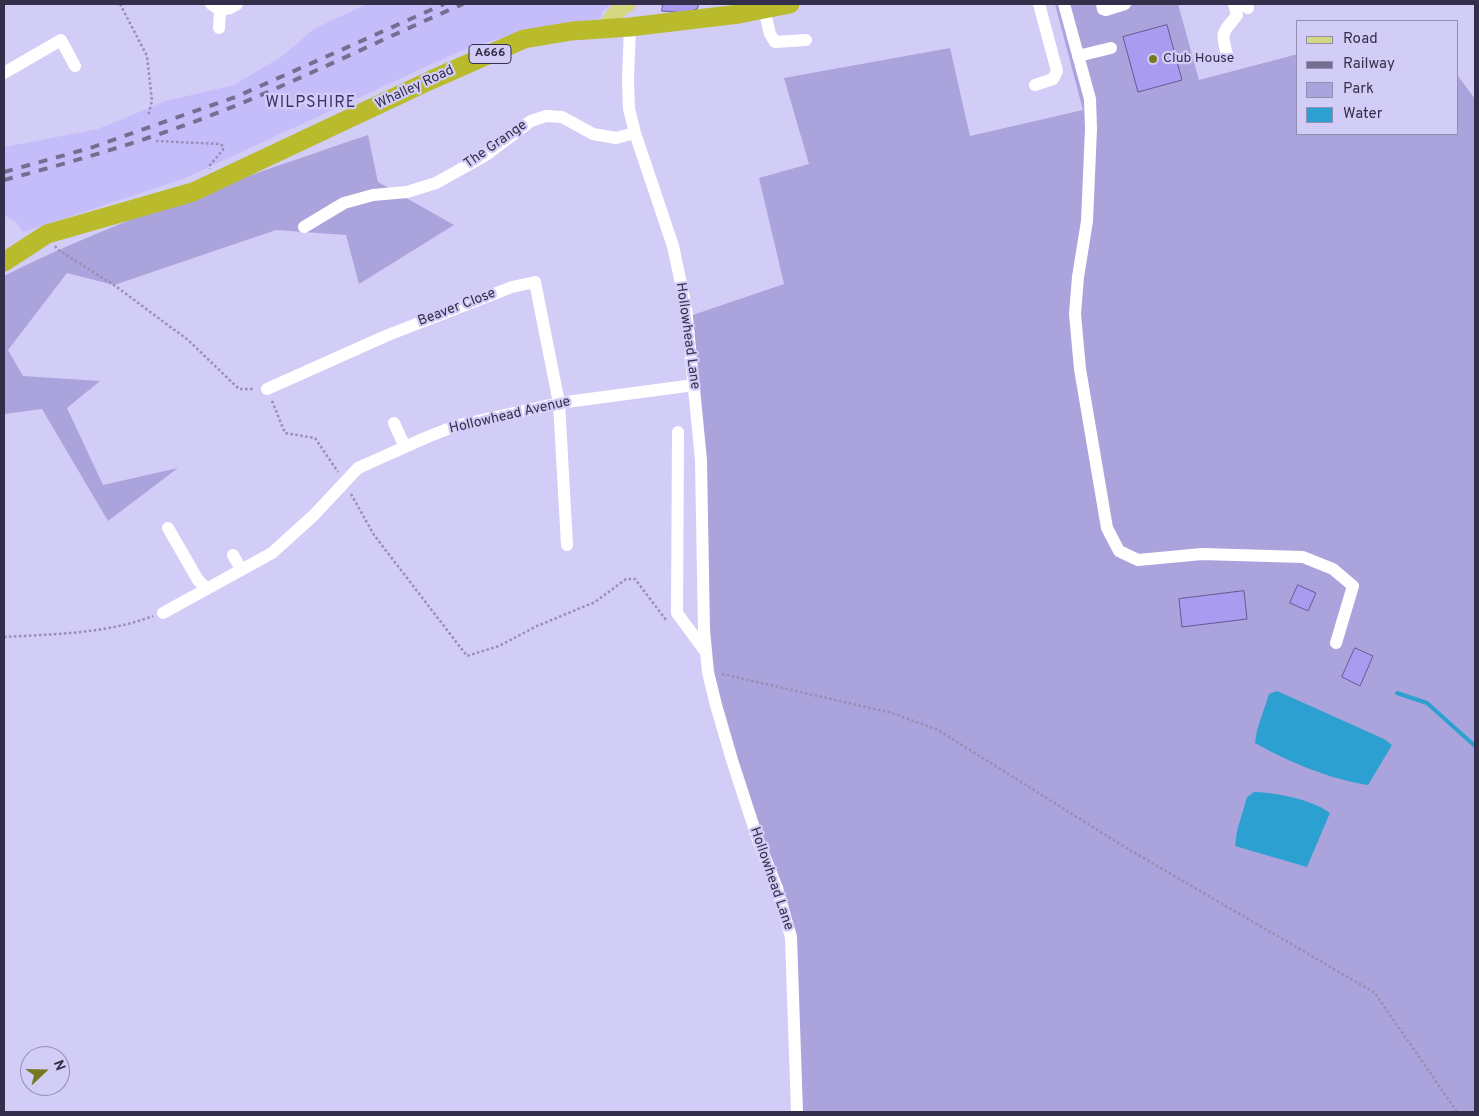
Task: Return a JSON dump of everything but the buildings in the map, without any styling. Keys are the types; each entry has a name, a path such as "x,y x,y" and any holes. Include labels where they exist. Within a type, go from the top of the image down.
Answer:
{"highway":[{"name":"Whalley Road","path":"4,262 47,234 193,192 431,80 524,39 572,31 630,27 739,14 790,4"}],"main road":[{"path":"606,29 614,14 628,4"}],"street":[{"path":"219,28 215,7 230,8 237,4"},
{"path":"1035,85 1053,79 1057,72 1039,4"},
{"path":"1064,4 1090,100 1091,129 1087,221 1078,277 1075,314 1080,368 1106,528 1119,551 1138,560 1202,554 1303,557 1333,569 1353,586 1336,643"},
{"path":"1102,4 1103,9 1106,10 1125,4"},
{"path":"1228,55 1223,36 1237,15 1234,4"},
{"path":"764,9 770,34 775,42 806,40"},
{"name":"Hollowhead Lane","path":"630,27 629,110 673,246 686,307 701,460 704,630 708,672 732,760 758,840 777,888 791,937 797,1112"},
{"path":"4,73 61,40 75,66"},
{"path":"1078,56 1111,48"},
{"name":"The Grange","path":"304,227 344,203 373,195 407,192 436,183 486,155 531,121 546,116 562,118 594,134 616,138 635,133"},
{"name":"Beaver Close","path":"267,389 388,335 512,287 536,282 559,403"},
{"name":"Hollowhead Avenue","path":"163,612 272,553 314,516 358,468 405,447 455,426 559,403 694,385"},
{"path":"559,403 567,545"},
{"path":"394,422 405,447"},
{"path":"678,432 677,613 706,652"},
{"path":"168,528 198,580 206,588"},
{"path":"233,555 241,569"}],"path":[{"path":"120,4 147,56 152,101 148,116"},
{"path":"156,141 220,144 224,146 223,150 210,164 212,183"},
{"path":"47,234 57,249 114,285 188,340 239,389 267,389 285,434 315,438 345,483 374,535 467,656 499,646 537,626 595,602 626,579 635,580 667,620"},
{"path":"4,636 108,629 138,622 163,612"},
{"path":"708,672 892,713 938,730 1123,846 1375,994 1456,1112"}],"shaded area":[{"path":"367,4 612,4 602,12 601,18 520,32 460,51 183,179 23,232 17,223 4,215 4,147 98,129 166,101 234,85 281,57 314,29"}],"green space":[{"path":"1055,4 1178,4 1199,80 1296,55 1296,135 1459,135 1459,77 1475,99 1475,1112 797,1112 791,937 708,672 701,460 687,317 784,284 759,178 809,164 784,78 950,48 970,136 1083,110"},
{"path":"368,135 378,182 454,225 359,284 346,235 276,230 114,285 67,273 8,350 23,376 100,381 67,408 103,485 178,468 108,521 42,409 4,414 4,276 93,235 138,217"}],"water":[{"path":"1277,691 1384,739 1392,745 1368,785 1339,779 1310,769 1255,743 1257,730 1269,694"},
{"path":"1254,792 1304,800 1330,813 1307,867 1235,846 1237,831 1247,797"}],"waterway":[{"path":"1397,693 1427,703 1475,746"}],"railway":[{"path":"4,172 90,148 238,96 444,4"},
{"path":"4,180 124,146 213,115 463,4"}],"place":[{"name":"Club House","path":"1153,59"}],"district":[{"name":"WILPSHIRE","path":"311,104"}]}
